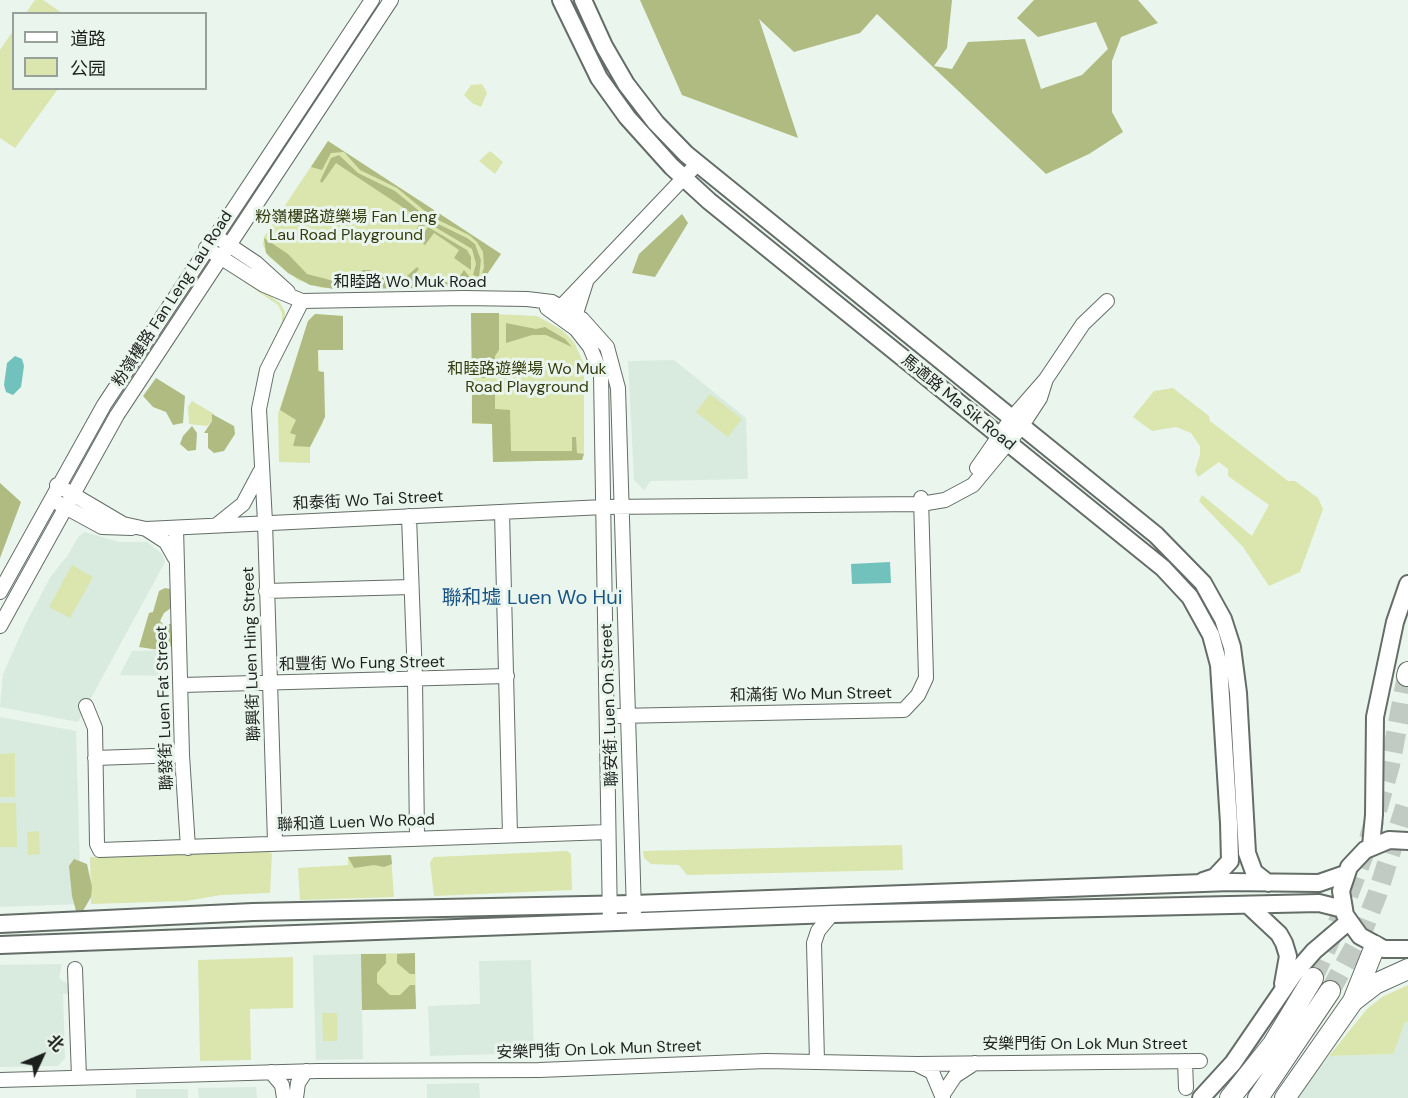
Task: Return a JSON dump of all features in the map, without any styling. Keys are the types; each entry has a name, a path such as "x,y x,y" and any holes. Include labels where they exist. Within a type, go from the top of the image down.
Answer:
{"highway":[{"path":"1286,1098 1314,1061 1353,1001 1375,946"},
{"path":"1353,1001 1375,984 1408,969"},
{"path":"1230,1098 1273,1044 1313,978"},
{"path":"1258,1098 1330,991"}],"main road":[{"name":"馬適路 Ma Sik Road","path":"561,0 584,50 612,98 643,136 684,178 1164,568 1198,609 1215,650 1221,682 1230,861 1215,877 1198,883"},
{"name":"馬適路 Ma Sik Road","path":"584,0 604,46 626,84 656,123 697,164 1165,543 1194,572 1214,600 1228,633 1235,662 1245,828 1254,872 1268,883"},
{"path":"1371,846 1374,815 1375,717 1395,622 1408,584"},
{"path":"1408,841 1389,840 1371,846 1353,860 1345,874 1341,891 1346,915 1360,936 1375,946 1394,950 1408,949"},
{"path":"0,924 253,912 633,904 1198,883 1319,882 1345,874"},
{"path":"0,945 832,914 1319,903 1346,915"},
{"path":"1248,905 1279,934 1286,949 1288,970 1279,995"},
{"path":"1201,1098 1233,1063 1279,995 1346,915"}],"street":[{"name":"粉嶺樓路 Fan Leng Lau Road","path":"0,592 99,412 372,0"},
{"name":"粉嶺樓路 Fan Leng Lau Road","path":"0,626 117,415 391,0"},
{"path":"558,309 697,164"},
{"path":"215,236 256,263 298,300"},
{"name":"和睦路 Wo Muk Road","path":"206,248 264,285 298,300 527,299 558,309 600,337 612,359 617,378 619,415"},
{"path":"574,320 586,282"},
{"name":"聯興街 Luen Hing Street","path":"275,842 265,522 258,418 261,391 298,300"},
{"name":"和泰街 Wo Tai Street","path":"50,499 102,526 140,528 622,506 945,500 974,485 1083,324 1107,302"},
{"name":"和睦路 Wo Muk Road","path":"574,320 590,347 601,374 604,507"},
{"name":"聯安街 Luen On Street","path":"619,415 634,922"},
{"name":"聯興街 Luen Hing Street","path":"216,525 243,504 255,486 262,465"},
{"path":"57,485 140,528"},
{"name":"和滿街 Wo Mun Street","path":"607,717 904,710 918,695 926,678 921,501"},
{"name":"聯安街 Luen On Street","path":"604,507 610,923"},
{"path":"502,512 510,834"},
{"path":"409,516 415,679 417,837"},
{"name":"聯發街 Luen Fat Street","path":"140,528 158,535 166,543 177,566"},
{"name":"聯發街 Luen Fat Street","path":"176,528 182,685 182,755 188,848"},
{"path":"266,591 411,587"},
{"name":"和豐街 Wo Fung Street","path":"182,685 507,676"},
{"path":"87,706 94,728 95,758 182,755"},
{"name":"聯和道 Luen Wo Road","path":"95,758 97,844 100,850 608,832"},
{"path":"817,1061 814,943 818,931 832,914"},
{"path":"75,969 79,1077"},
{"name":"安樂門街 On Lok Mun Street","path":"0,1080 306,1071 539,1070 817,1061 916,1064 1200,1061"},
{"path":"1185,1061 1186,1088"},
{"path":"943,1096 955,1077 975,1063"},
{"path":"916,1064 932,1072 943,1096"},
{"path":"296,1098 298,1083 306,1071"},
{"path":"270,1072 279,1080 284,1098"}],"shaded area":[{"path":"674,360 746,418 748,479 651,481 644,490 634,480 628,361"},
{"path":"85,532 119,542 147,542 162,554 165,562 78,722 0,707 3,674 26,623 51,576 68,555 78,537"},
{"path":"167,650 169,676 120,675 132,651"},
{"path":"0,717 76,731 81,904 0,907"},
{"path":"361,954 363,1059 316,1060 313,955"},
{"path":"531,960 534,1053 430,1056 428,1006 480,1004 479,961"},
{"path":"62,964 59,978 69,985 70,993 63,994 65,1058 58,1066 0,1067 0,965"},
{"path":"1405,1022 1408,1022 1408,1098 1294,1098 1329,1056 1392,1054"},
{"path":"479,1083 480,1098 427,1098 427,1084"},
{"path":"256,1087 257,1098 199,1098 198,1088"},
{"path":"136,1089 188,1089 188,1098 136,1098"}],"green space":[{"path":"35,0 43,0 61,12 27,12"},
{"path":"640,0 952,0 947,48 934,66 952,69 968,42 1025,39 1041,89 1082,75 1108,49 1096,22 1038,37 1017,18 1034,0 1138,0 1158,23 1121,37 1112,61 1112,112 1123,132 1089,154 1046,174 877,14 860,33 794,52 759,19 798,138 682,95"},
{"path":"12,32 12,90 57,90 15,148 0,138 0,50"},
{"path":"482,84 487,93 481,107 472,103 464,95 471,85"},
{"name":"粉嶺樓路遊樂場 Fan Leng Lau Road Playground","path":"328,141 501,254 479,286 322,288 298,280 268,256 263,245 264,237"},
{"path":"328,141 434,210 431,216 397,188 360,170 344,152 331,153 322,170 311,167"},
{"path":"490,151 503,162 495,174 479,161"},
{"path":"339,155 358,173 395,191 429,219 416,238 412,236 422,220 336,163 322,183 320,181 331,158"},
{"path":"437,212 501,254 479,286 433,287 433,282 456,282 464,270 472,280 479,281 484,268 483,252 477,242 469,235 434,218"},
{"path":"682,214 688,223 655,277 632,273 639,254"},
{"path":"432,221 475,244 481,260 479,277 473,275 476,264 472,249 430,224"},
{"path":"428,227 467,250 471,257 471,270 454,258 459,250 434,233 425,245 419,240"},
{"path":"264,238 288,254 307,274 334,281 334,289 310,285 288,273 266,253"},
{"path":"417,267 419,269 413,276 413,282 423,282 423,288 340,289 340,280 363,270 370,270 387,279 397,280 406,277"},
{"path":"246,280 280,303 285,312 284,323 258,373 282,322 282,313 278,305 244,282"},
{"name":"和睦路遊樂場 Wo Muk Road Playground","path":"471,313 537,316 562,330 574,342 584,364 584,453 582,460 493,462 492,424 472,424"},
{"path":"471,313 499,313 499,350 495,356 495,378 472,378"},
{"path":"315,314 343,316 343,350 318,350 323,423 310,447 310,463 279,462 278,414 308,321"},
{"path":"315,314 343,316 343,350 318,350 318,371 324,372 325,417 310,447 293,446 296,435 290,433 296,420 280,410 308,321"},
{"path":"506,323 536,329 545,327 565,339 572,347 546,335 532,335 506,343"},
{"path":"156,378 185,396 183,423 173,425 166,412 153,407 143,396"},
{"path":"472,383 495,383 495,409 510,410 511,451 572,451 572,437 576,437 577,453 584,454 582,460 493,462 492,424 472,423"},
{"path":"1173,388 1209,416 1210,421 1288,481 1295,481 1318,498 1323,509 1300,572 1269,586 1243,547 1199,501 1202,495 1252,536 1269,505 1228,476 1228,469 1219,462 1198,477 1195,471 1200,446 1191,433 1176,427 1152,431 1133,417 1154,391"},
{"path":"710,394 742,419 728,437 696,412"},
{"path":"192,401 214,414 207,426 189,424 188,407"},
{"path":"212,414 234,426 235,434 224,451 214,453 208,448 208,433 204,433 212,421"},
{"path":"192,426 197,433 196,450 188,451 180,444 183,436"},
{"path":"0,483 21,502 0,558"},
{"path":"72,565 93,577 70,618 49,607"},
{"path":"165,588 176,590 175,605 164,613 160,621 163,624 173,624 175,645 159,650 139,647 149,613 153,612 159,591"},
{"path":"15,753 15,797 0,797 0,754"},
{"path":"0,803 16,803 17,847 0,847"},
{"path":"39,831 40,854 28,855 27,832"},
{"path":"902,845 903,870 687,875 679,865 651,864 644,858 643,851"},
{"path":"269,851 272,854 270,893 221,895 186,901 91,904 90,857"},
{"path":"567,851 571,854 572,890 434,896 430,862 434,857"},
{"path":"391,855 394,897 300,900 298,868 348,865 348,857"},
{"path":"391,855 392,864 384,867 374,865 354,868 348,857"},
{"path":"74,859 87,864 92,887 91,897 83,911 76,911 72,896 69,866"},
{"path":"415,953 416,1009 362,1010 361,954"},
{"path":"415,953 415,974 410,974 397,963 397,954"},
{"path":"361,954 386,954 386,963 377,973 377,983 390,995 400,995 410,985 415,985 416,1009 362,1010"},
{"path":"293,957 293,1008 250,1009 251,1060 200,1061 198,960"},
{"path":"1408,985 1408,1022 1405,1022 1393,1054 1329,1056 1367,1009 1382,997"},
{"path":"322,1013 337,1013 337,1041 323,1041"}],"water":[{"path":"15,356 22,359 24,366 21,387 13,395 6,392 4,385 7,363"},
{"path":"890,562 891,583 852,584 851,564"}],"tunnel":[{"path":"1313,978 1337,925 1367,846 1390,765 1407,676"},
{"path":"1330,991 1361,935 1377,895 1408,798"}],"district":[{"name":"聯和墟 Luen Wo Hui","path":"532,599"}]}
